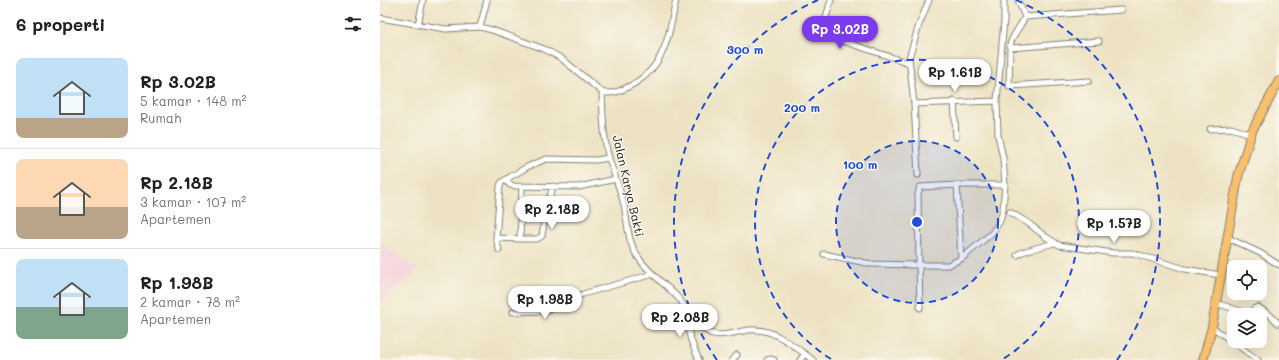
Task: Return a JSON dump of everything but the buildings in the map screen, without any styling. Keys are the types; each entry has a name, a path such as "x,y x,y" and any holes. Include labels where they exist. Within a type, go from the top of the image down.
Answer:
{"highway":[{"path":"1203,360 1212,327 1238,176 1244,153 1251,134 1279,81"}],"street":[{"path":"418,25 423,0"},
{"path":"480,27 487,0"},
{"path":"380,18 446,29 480,27 503,34 544,49 570,65 602,92 613,93 628,87 645,76 655,67 664,47 676,0"},
{"path":"831,0 822,31 824,35 909,63"},
{"path":"918,174 914,104 909,58 914,39 929,0"},
{"path":"824,254 871,264 948,265 961,259 984,242 996,227 1000,221 1003,209 1005,185 1003,158 998,135 997,100 1004,21 1004,0"},
{"path":"1018,0 1025,17 1009,44 1009,86 1089,82"},
{"path":"1025,17 1122,10"},
{"path":"1010,48 1099,41"},
{"name":"Jalan Karya Bakti","path":"602,92 605,134 609,158 624,206 628,235 638,259 670,290 702,328 713,334 728,334 751,330 767,331 780,337 813,360"},
{"path":"914,104 997,100"},
{"path":"954,102 956,137"},
{"path":"1210,129 1231,128 1251,134"},
{"path":"499,250 496,238 501,183 528,167 546,159 596,160 609,158"},
{"path":"505,180 510,185 579,187 616,179"},
{"path":"920,308 918,265 918,189 920,187 957,185 1005,185"},
{"path":"957,185 961,259"},
{"path":"520,239 522,186"},
{"path":"496,238 537,239 542,236 546,209 553,186"},
{"path":"1010,212 1028,222 1054,243 1066,247 1113,253 1133,253 1185,269 1220,275"},
{"path":"1228,238 1260,253 1279,265"},
{"path":"1017,255 1022,252 1054,243"},
{"path":"513,312 544,311 583,294 652,274"},
{"path":"1216,303 1250,314 1255,308 1258,308 1270,315 1278,323"},
{"path":"688,310 688,335 699,360"},
{"path":"1212,327 1258,360"},
{"path":"800,360 805,354"},
{"path":"732,360 737,355"},
{"path":"767,360 770,358 774,360"}],"shaded area":[{"path":"380,242 418,270 380,301"}]}
